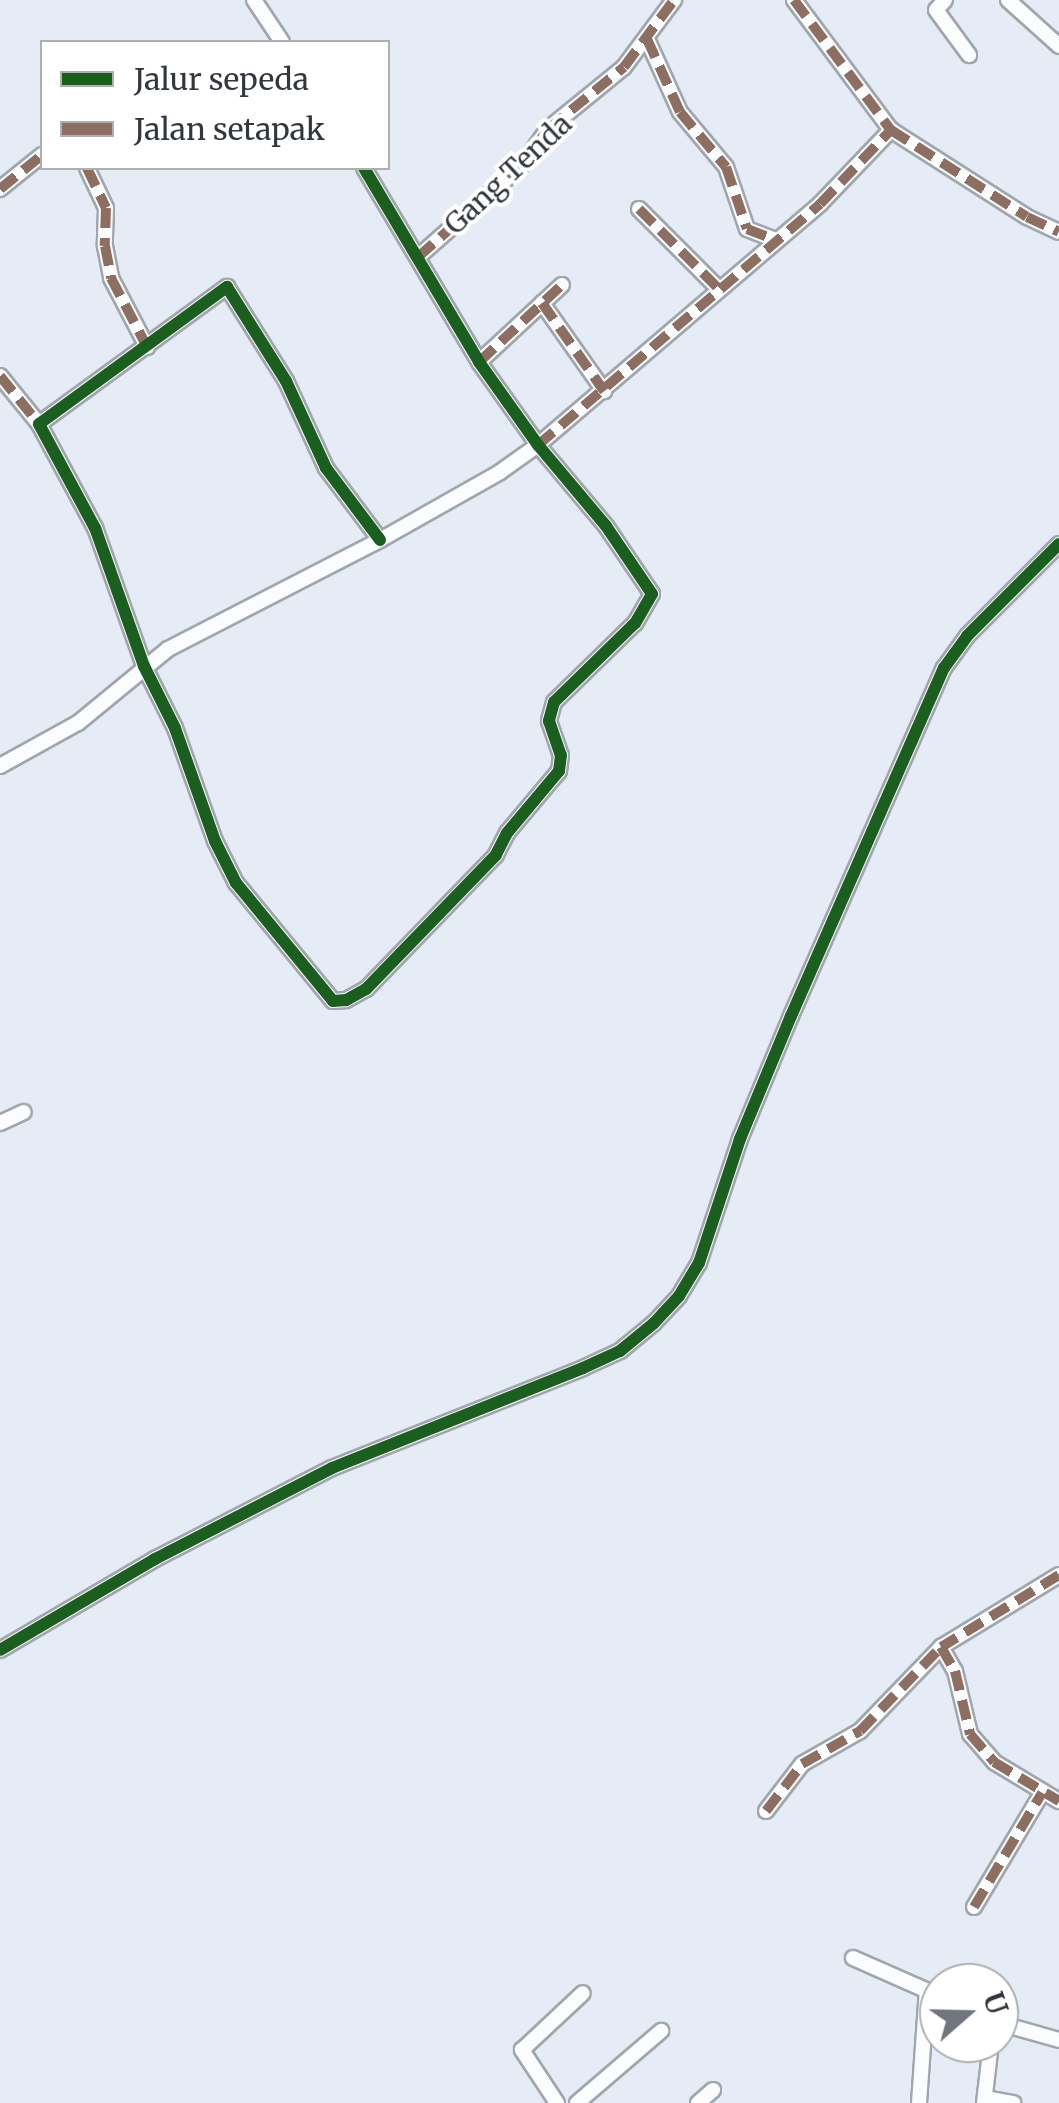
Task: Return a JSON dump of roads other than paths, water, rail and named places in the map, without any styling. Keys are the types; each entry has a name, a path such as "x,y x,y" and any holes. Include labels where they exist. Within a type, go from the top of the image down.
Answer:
{"street":[{"path":"254,0 281,40"},
{"name":"Gang Tenda","path":"418,257 522,165 548,130 624,68 674,0"},
{"path":"794,0 891,130 1027,217 1059,232"},
{"path":"945,0 936,10 969,55"},
{"path":"1008,0 1059,46"},
{"path":"647,39 680,112 726,167 747,229 776,240"},
{"path":"0,766 78,723 168,649 380,540 500,472 538,445 830,194 891,130"},
{"path":"0,189 40,157"},
{"path":"88,170 106,208 105,246 111,278 147,347"},
{"path":"0,376 39,424 95,528 144,666 174,728 214,840 236,883 333,1001 359,994 496,855 507,833 547,789 559,771 561,755 549,720 554,702 635,623 651,599 650,589 606,526 538,445 479,362 365,170"},
{"path":"640,209 718,288"},
{"path":"479,362 562,285"},
{"path":"39,424 147,347 218,289 228,288 286,381 326,468 380,540"},
{"path":"542,303 604,391"},
{"path":"0,1650 155,1559 317,1475 583,1368 620,1351 654,1323 679,1296 699,1263 740,1139 790,1016 944,668 966,636 1059,544"},
{"path":"0,1123 24,1112"},
{"path":"766,1811 802,1764 860,1730 941,1647 1059,1576"},
{"path":"941,1647 955,1671 970,1734 994,1762 1059,1802"},
{"path":"974,1907 1042,1793"},
{"path":"854,1958 919,1987"},
{"path":"557,2103 522,2050 583,1993"},
{"path":"1019,2029 1059,2040"},
{"path":"577,2103 660,2031"},
{"path":"919,2103 924,2063"},
{"path":"989,2063 984,2101 1014,2103"},
{"path":"698,2103 713,2090"}]}
